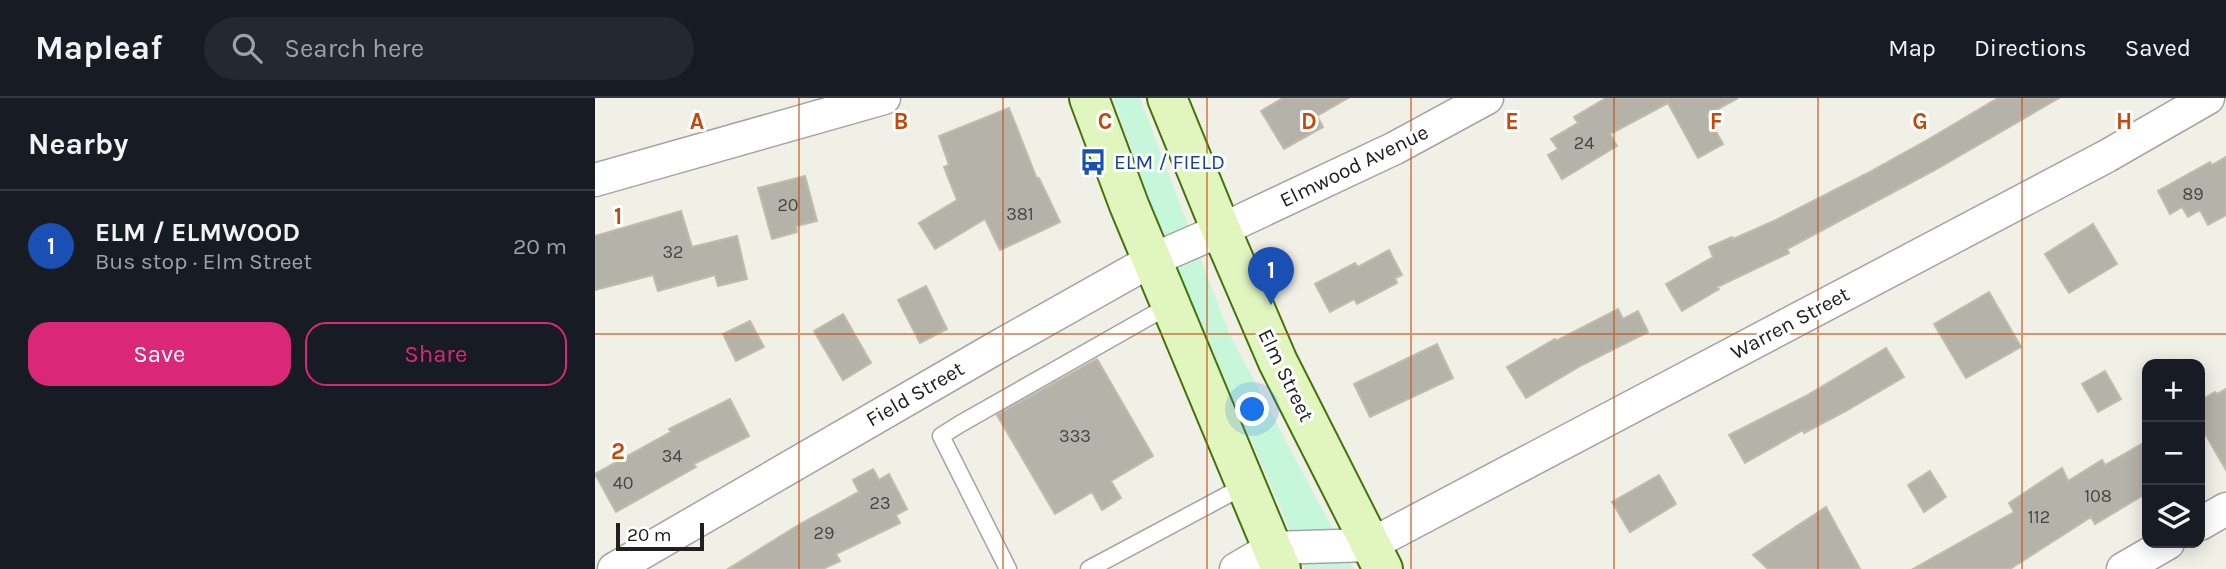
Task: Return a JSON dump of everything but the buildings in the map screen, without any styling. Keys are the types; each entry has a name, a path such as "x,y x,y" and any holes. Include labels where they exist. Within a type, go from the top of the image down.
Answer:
{"main road":[{"path":"1089,98 1129,205 1277,559"},
{"name":"Elm Street","path":"1167,98 1278,362 1377,557"}],"street":[{"path":"595,180 884,98"},
{"name":"Elmwood Avenue","path":"1221,230 1395,148 1487,98"},
{"name":"Warren Street","path":"1377,557 2209,98"},
{"name":"Field Street","path":"614,569 970,362 1152,260 1221,230"},
{"path":"2205,521 2226,509"},
{"path":"2123,569 2159,548"},
{"path":"1236,569 1277,559 1377,557"}],"lane":[{"path":"1008,569 941,436 1170,305"},
{"path":"1089,569 1246,485"}],"green space":[{"path":"1113,98 1140,98 1229,333 1354,569 1304,569 1156,219"}],"place":[{"name":"ELM / FIELD","path":"1093,162"},
{"name":"ELM / ELMWOOD","path":"1271,305"}]}
